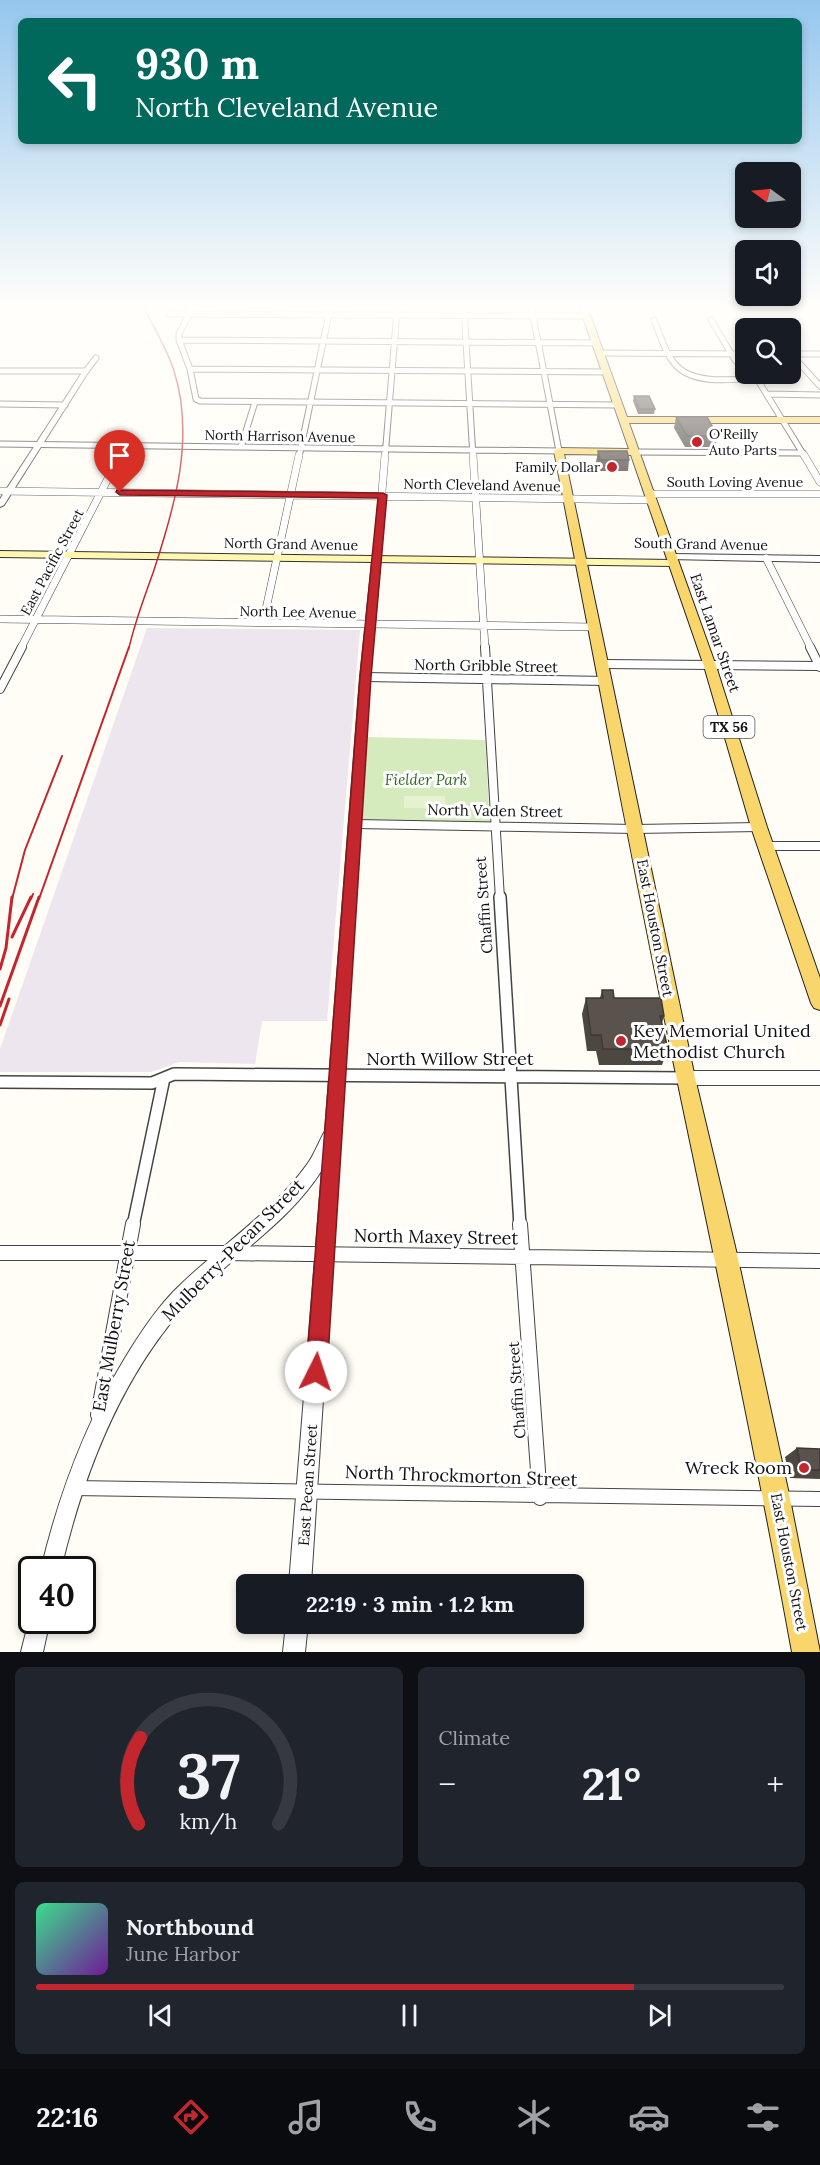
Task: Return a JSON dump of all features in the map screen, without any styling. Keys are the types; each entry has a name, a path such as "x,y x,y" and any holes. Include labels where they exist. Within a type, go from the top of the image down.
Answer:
{"main road":[{"name":"East Lamar Street","path":"611,386 710,666 759,827 820,1003"},
{"path":"624,420 820,420"},
{"path":"559,451 614,452 633,446"},
{"name":"East Houston Street","path":"559,451 686,1078 727,1259 777,1499 806,1652"},
{"name":"North Grand Avenue","path":"0,549 582,559"},
{"name":"North Grand Avenue","path":"0,554 70,552"},
{"name":"South Grand Avenue","path":"582,559 673,560"}],"street":[{"path":"0,505 77,386"},
{"path":"194,386 198,400 618,405"},
{"path":"263,623 313,386"},
{"name":"East Pecan Street","path":"301,1574 309,1491 365,677 383,495 391,386"},
{"name":"Chaffin Street","path":"468,386 474,450 494,826 540,1498"},
{"name":"East Houston Street","path":"547,386 559,451"},
{"path":"761,386 820,482"},
{"path":"767,394 820,395"},
{"path":"241,447 255,402"},
{"path":"0,405 65,405"},
{"name":"North Harrison Avenue","path":"0,444 559,451"},
{"name":"East Pacific Street","path":"0,689 124,445"},
{"path":"633,446 803,453"},
{"name":"North Cleveland Avenue","path":"0,491 569,498"},
{"name":"South Loving Avenue","path":"569,498 820,494"},
{"name":"South Grand Avenue","path":"673,560 820,561"},
{"path":"767,560 820,666"},
{"name":"North Lee Avenue","path":"0,619 595,627"},
{"name":"North Gribble Street","path":"365,677 486,679 710,666 820,666"},
{"name":"North Vaden Street","path":"355,824 635,829 759,827"},
{"path":"767,846 820,846"},
{"name":"North Willow Street","path":"0,1082 152,1083 174,1074 686,1078"},
{"name":"East Mulberry Street","path":"54,1556 72,1488 96,1429 127,1252 164,1078"},
{"path":"686,1078 820,1078"},
{"name":"Mulberry-Pecan Street","path":"96,1429 128,1370 162,1318 227,1253 287,1200 313,1170 333,1132"},
{"name":"North Maxey Street","path":"0,1253 127,1252 820,1261"},
{"name":"North Throckmorton Street","path":"72,1488 309,1491 540,1498 820,1499"},
{"path":"32,1652 36,1634"},
{"path":"294,1652 296,1634"}],"shaded area":[{"path":"147,628 360,630 327,1021 262,1021 255,1064 179,1062 151,1072 0,1072 0,1049"}],"green space":[{"name":"Fielder Park","path":"367,737 485,740 490,823 362,821"},
{"path":"404,796 445,796 446,808 404,808"}],"building":[{"path":"634,396 649,396 655,409 639,409"},
{"path":"676,417 707,417 718,436 687,436"},
{"path":"598,451 627,451 629,460 600,460"},
{"name":"Key Memorial United Methodist Church","path":"602,990 613,990 614,998 661,998 664,1016 660,1016 668,1049 603,1049 601,1035 591,1035 586,998 603,998"},
{"path":"797,1448 820,1449 820,1470 801,1470"}],"railway":[{"path":"129,648 169,521 180,471 183,421 178,386"},
{"path":"39,899 129,647"},
{"path":"12,899 25,850 62,756"},
{"path":"31,899 33,894"},
{"path":"0,969 6,948 12,897"},
{"path":"12,937 31,897"},
{"path":"0,1006 39,897"},
{"path":"0,1025 9,999"}],"place":[{"name":"O'Reilly Auto Parts","path":"697,442"},
{"name":"Family Dollar","path":"612,467"},
{"name":"Key Memorial United Methodist Church","path":"621,1041"},
{"name":"Wreck Room","path":"804,1468"}],"route":[{"path":"120,492 383,495 365,677 316,1372"}]}
